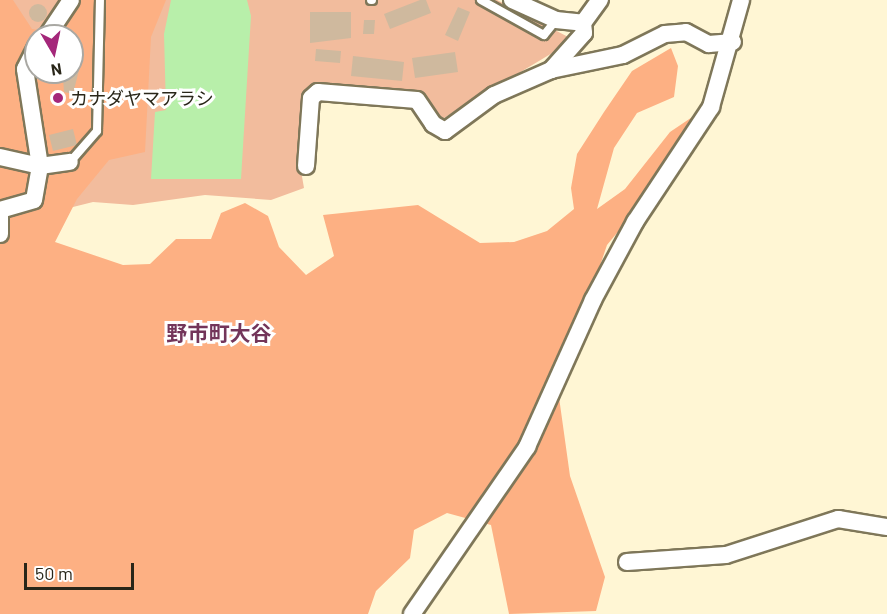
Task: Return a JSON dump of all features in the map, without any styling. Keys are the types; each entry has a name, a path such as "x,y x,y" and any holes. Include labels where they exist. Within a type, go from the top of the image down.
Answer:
{"street":[{"path":"55,24 71,0"},
{"path":"512,0 556,20 583,23"},
{"path":"551,70 584,33 583,23 600,0"},
{"path":"412,614 527,447 629,232 711,107 733,42 741,0"},
{"path":"306,166 311,98 318,92 417,99 433,124 445,131 494,95 551,70 623,55 677,31 709,44 733,42"},
{"path":"0,210 34,200 40,166 27,84"},
{"path":"0,157 40,166 70,162"},
{"path":"0,215 0,234"},
{"path":"627,562 726,555 838,519 887,527"}],"lane":[{"path":"70,162 97,131 100,0"},
{"path":"481,0 543,35 556,20"}],"shaded area":[{"path":"0,0 497,0 574,40 444,118 433,116 418,96 309,87 300,165 304,188 271,200 205,195 133,205 93,202 65,209 0,256"},
{"path":"0,0 13,0 29,24 24,24 24,84 84,84 84,24 65,24 78,0 166,0 151,37 145,152 109,160 77,199 55,242 123,265 150,264 176,239 211,239 221,213 245,203 268,216 279,247 306,275 334,256 323,215 418,205 480,243 514,242 547,231 574,209 571,188 577,154 632,71 671,48 678,66 674,97 637,113 614,148 597,209 625,189 670,132 713,103 664,176 607,245 558,390 570,476 605,577 596,611 509,614 491,525 447,513 414,530 410,558 376,591 368,614 0,614"},
{"path":"171,0 247,0 251,16 241,179 151,179 155,112 166,110 164,34"}],"building":[{"path":"420,0 426,0 431,13 390,29 384,14"},
{"path":"38,4 44,7 47,13 44,19 38,22 32,19 29,13 32,7"},
{"path":"458,7 470,12 458,41 445,35"},
{"path":"310,12 351,12 351,38 310,43"},
{"path":"364,20 375,20 374,34 363,34"},
{"path":"316,49 341,51 340,63 315,61"},
{"path":"455,52 458,72 415,78 412,58"},
{"path":"353,56 404,62 402,81 351,76"},
{"path":"63,84 76,84 73,94 64,92"},
{"path":"73,129 77,145 53,151 49,135"}],"place":[{"name":"カナダヤマアラシ","path":"58,98"}],"district":[{"name":"野市町大谷","path":"219,333"}]}
